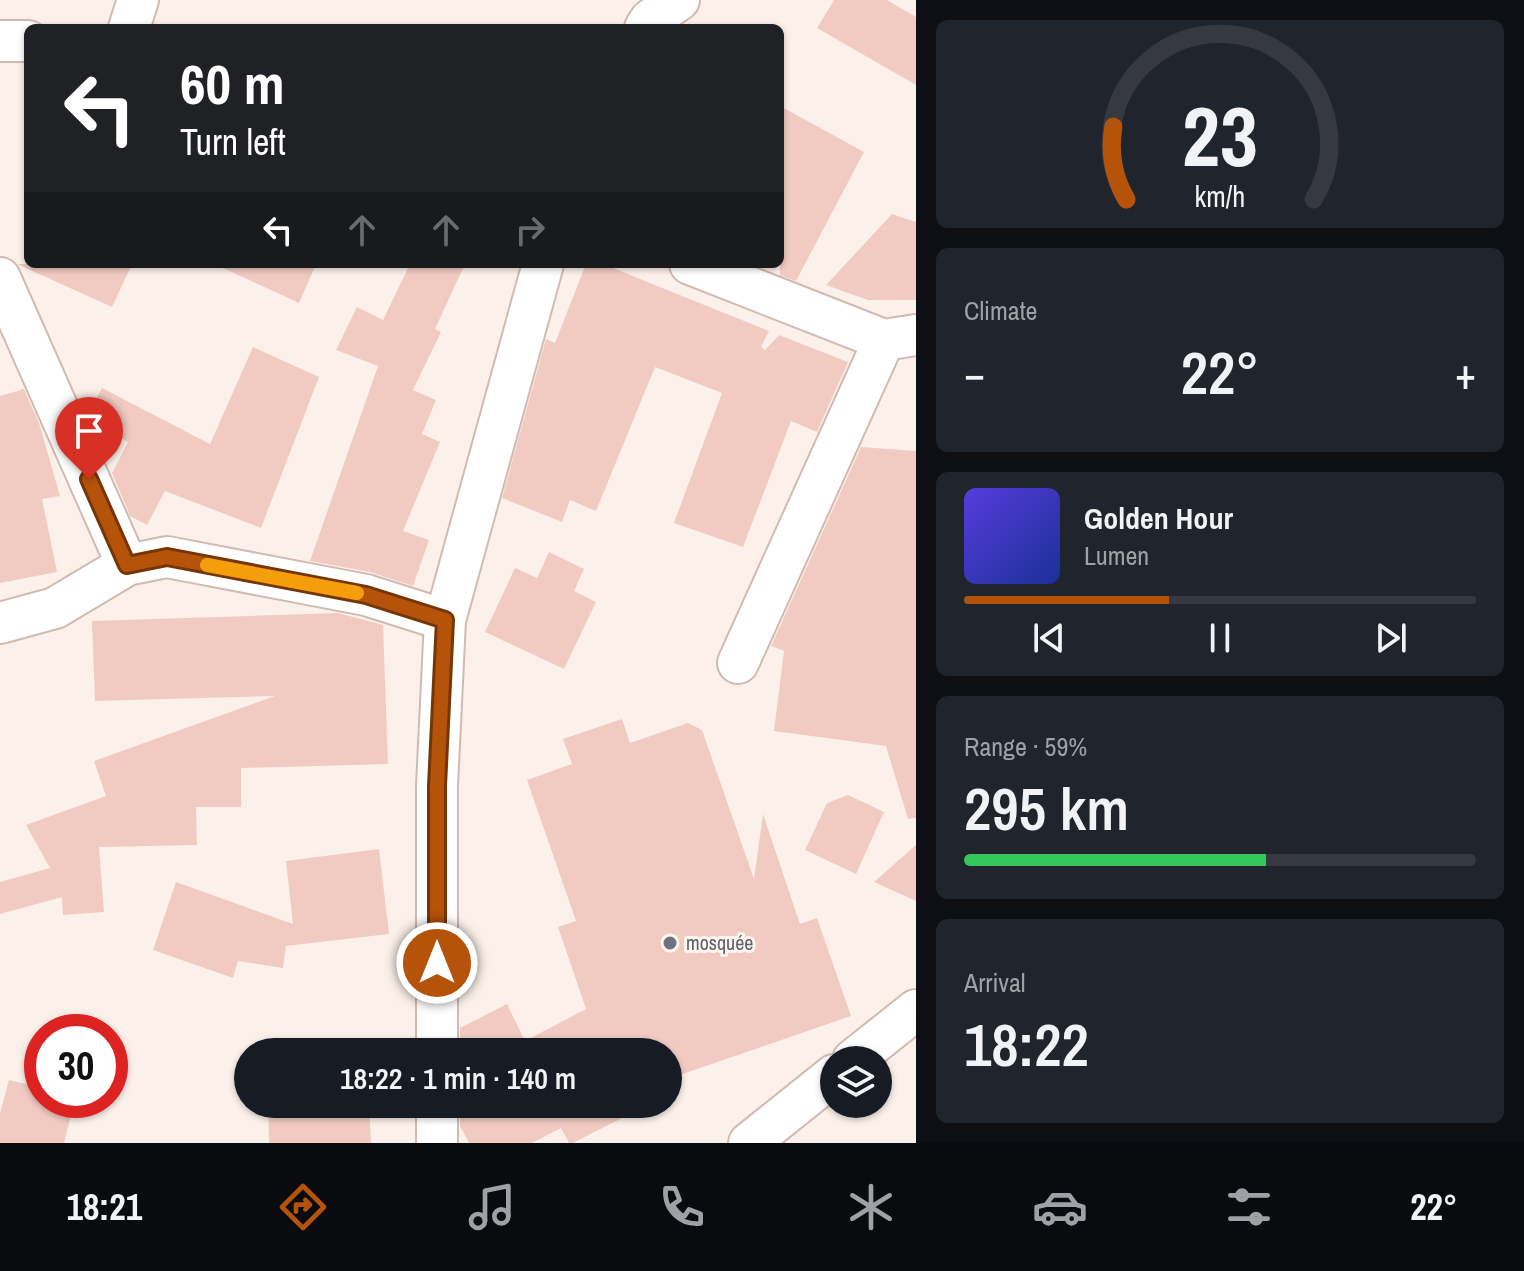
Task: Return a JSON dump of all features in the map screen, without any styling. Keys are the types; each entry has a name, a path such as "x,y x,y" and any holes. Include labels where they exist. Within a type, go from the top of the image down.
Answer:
{"street":[{"path":"130,24 138,0"},
{"path":"648,24 679,0"},
{"path":"0,41 24,41"},
{"path":"437,1038 437,786 445,620 542,268"},
{"path":"701,268 900,338 738,663"},
{"path":"0,278 127,565"},
{"path":"0,623 55,608 127,565 167,557 366,595 445,620"},
{"path":"871,1046 916,1010"},
{"path":"749,1143 820,1086"},
{"path":"437,1118 437,1143"}],"building":[{"path":"834,0 887,0 916,17 916,85 817,28"},
{"path":"784,108 864,152 796,281 780,275 780,268 784,268"},
{"path":"892,214 916,222 916,300 868,300 826,285"},
{"path":"26,268 130,268 112,307"},
{"path":"223,268 314,268 299,303"},
{"path":"408,268 463,268 435,329 441,332 413,390 436,400 422,434 440,442 403,531 429,540 413,586 370,572 310,561 378,366 336,350 357,307 383,320"},
{"path":"584,268 613,268 769,331 761,347 765,350 779,335 848,362 817,432 791,421 743,547 674,523 722,393 655,367 596,511 570,500 562,522 502,498 546,339 555,343"},
{"path":"253,347 319,377 261,528 165,491 147,525 130,516 112,473 128,442 87,417 102,388 210,444"},
{"path":"24,389 39,423 60,496 42,499 57,572 0,583 0,396"},
{"path":"861,447 916,451 916,818 908,819 886,746 774,731 784,651 771,646"},
{"path":"549,552 584,569 574,591 596,602 564,669 485,632 515,568 537,578"},
{"path":"338,613 383,625 388,764 241,768 241,807 196,807 197,845 99,847 104,912 63,915 62,897 0,914 0,882 50,868 26,825 106,796 94,761 275,696 95,701 92,621"},
{"path":"622,719 630,743 688,723 702,730 754,879 763,814 800,924 817,918 851,1016 682,1074 682,1038 531,1038 586,1009 558,927 576,921 527,780 572,764 563,739"},
{"path":"848,795 884,812 856,874 805,850 827,803"},
{"path":"916,845 916,901 874,882"},
{"path":"379,849 389,934 286,946 283,968 238,961 233,978 153,950 176,882 293,924 286,861"},
{"path":"507,1004 524,1038 460,1038 460,1028"},
{"path":"9,1080 24,1084 24,1118 70,1118 64,1143 0,1143 0,1113"},
{"path":"268,1118 370,1118 371,1143 269,1143"},
{"path":"460,1118 622,1118 573,1143 569,1143 561,1128 532,1143 469,1143 460,1126"}],"slow traffic":[{"path":"207,565 357,593"}],"place":[{"name":"mosquée","path":"670,943"}],"route":[{"path":"89,479 127,565 167,557 366,595 445,620 437,786 437,963"}]}
